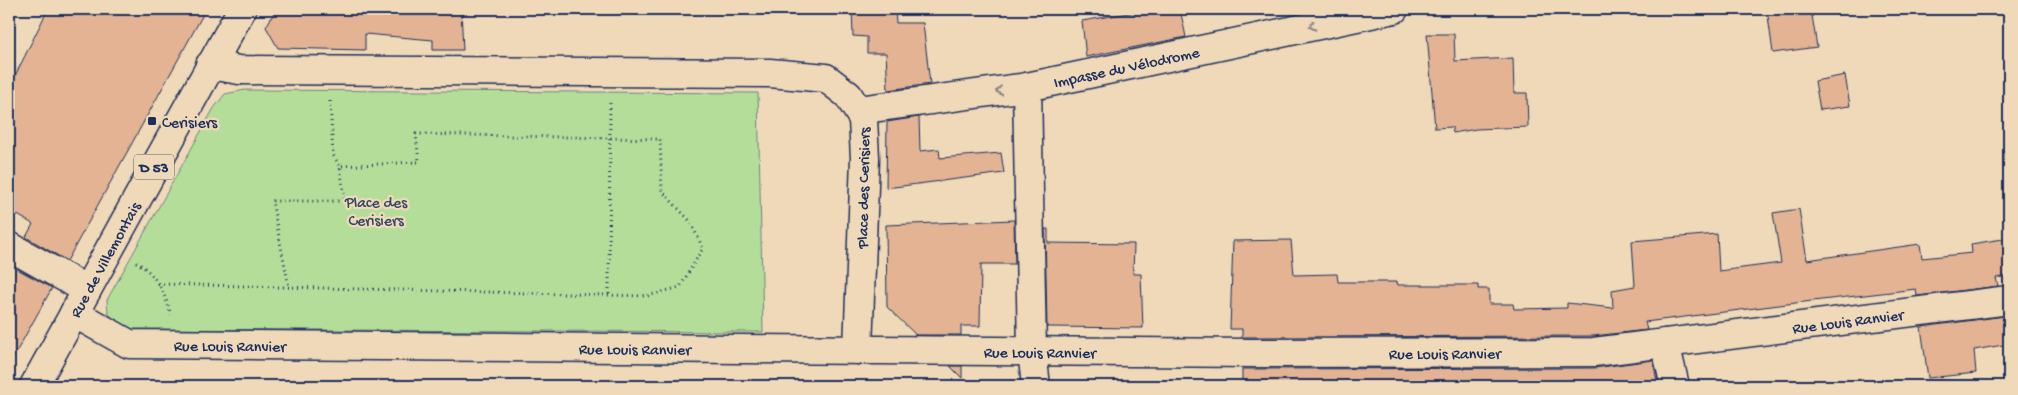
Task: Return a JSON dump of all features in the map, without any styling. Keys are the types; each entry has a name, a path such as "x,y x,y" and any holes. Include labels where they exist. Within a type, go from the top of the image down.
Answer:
{"street":[{"name":"Rue de Villemontais","path":"34,386 242,9"},
{"name":"Impasse du Vélodrome","path":"858,110 1027,87 1394,9"},
{"name":"Place des Cerisiers","path":"210,65 239,70 770,73 826,78 848,95 863,119 865,158 858,350"},
{"path":"1027,87 1032,351 1036,386"},
{"name":"Rue Louis Ranvier","path":"9,246 76,309 129,344 1032,351 1594,352 2009,300"},
{"path":"1665,343 1675,386"}],"path":[{"path":"289,287 272,201 345,201 340,166 332,155 328,70"},
{"path":"609,294 610,72"},
{"path":"158,284 647,296 680,287 703,248 690,221 662,191 660,139 416,134 419,162 340,166"},
{"path":"110,247 149,269 165,294 179,344"}],"green space":[{"name":"Place des Cerisiers","path":"245,90 758,93 763,332 122,329 108,313 107,300 214,108 225,94"}],"building":[{"path":"48,9 206,9 67,261 26,237 33,224 9,210 9,88"},
{"path":"276,9 461,10 463,50 433,50 433,40 365,34 365,50 278,48 266,27"},
{"path":"852,9 895,9 896,23 923,23 930,84 888,90 886,53 867,53 867,37 853,36"},
{"path":"1152,9 1180,9 1186,37 1086,57 1082,21"},
{"path":"1767,9 1811,9 1817,47 1773,53"},
{"path":"1427,34 1454,34 1455,61 1513,58 1514,93 1527,93 1528,127 1476,129 1453,133 1452,127 1435,128"},
{"path":"1845,75 1850,106 1820,110 1815,81"},
{"path":"919,117 920,151 939,149 940,158 1001,153 1004,173 886,188 887,122"},
{"path":"1799,209 1807,260 1920,244 1922,258 1972,253 1971,244 2009,238 2009,276 1996,278 1998,286 1917,296 1916,289 1787,304 1645,322 1647,330 1593,336 1242,337 1242,329 1230,329 1233,241 1291,240 1294,275 1337,274 1338,282 1397,282 1398,285 1478,285 1478,289 1489,289 1489,304 1513,304 1514,309 1567,308 1567,303 1613,308 1612,290 1635,286 1632,241 1717,234 1719,271 1781,263 1773,213"},
{"path":"1014,220 1015,264 981,264 980,326 961,326 961,335 916,335 887,307 886,225"},
{"path":"1045,229 1048,229 1048,243 1134,244 1133,274 1141,274 1143,328 1047,327"},
{"path":"10,265 52,288 9,365 9,268"},
{"path":"2005,316 2009,344 1974,350 1976,373 1928,378 1921,327"},
{"path":"1653,360 1658,386 1242,386 1242,369 1594,368"},
{"path":"950,366 962,366 962,378"}],"place":[{"name":"Cerisiers","path":"152,121"}]}
